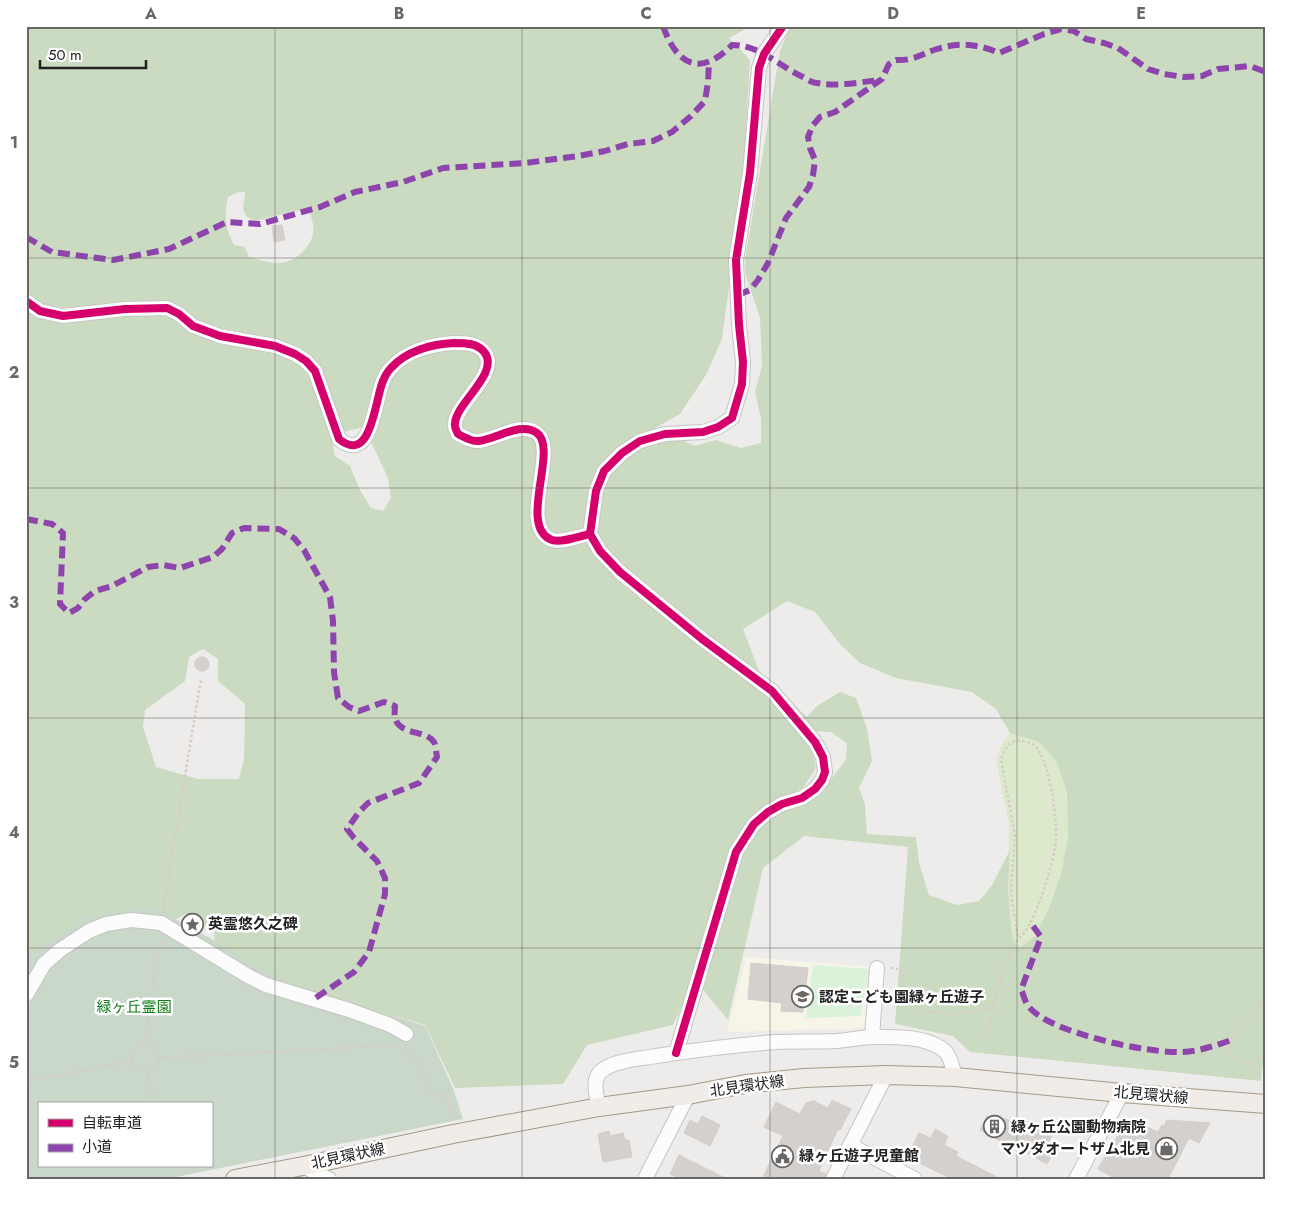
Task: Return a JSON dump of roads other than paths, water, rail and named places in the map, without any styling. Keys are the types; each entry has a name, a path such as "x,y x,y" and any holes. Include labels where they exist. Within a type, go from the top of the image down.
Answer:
{"main road":[{"name":"北見環状線","path":"235,1179 269,1176 303,1166 453,1134 599,1107 688,1095 745,1084 804,1078 886,1075 955,1077 1266,1104"}],"street":[{"path":"676,1053 736,852 754,824 768,812 782,804 802,798 815,789 825,772 823,757 815,742 772,691 702,639 620,572 600,551 590,534 596,491 604,471 622,453 640,442 665,434 703,432 718,427 732,418 742,384 743,362 736,260 750,172 759,68 764,54 782,26"},
{"path":"26,301 40,311 63,316 167,308 179,314 193,326 220,336 275,346 295,354 306,361 315,371 339,439 347,446 362,442 375,413 382,382 400,359 413,352 445,344 466,343 479,347 486,354 488,365 482,378 457,416 454,425 458,434 477,442 521,429 531,429 540,434 543,442 544,458 538,506 541,530 553,540 590,534"},
{"path":"26,995 44,964 60,950 89,931 106,924 131,920 164,925 257,980 390,1025 406,1034"},
{"path":"872,1037 877,968"},
{"path":"599,1107 596,1084 598,1075 603,1069 633,1060 676,1053 776,1042 836,1041 872,1037 911,1039 931,1043 942,1048 951,1060 955,1077"},
{"path":"833,1179 886,1075"},
{"path":"1076,1179 1122,1093"},
{"path":"645,1179 688,1095"},
{"path":"850,1145 915,1179"},
{"path":"303,1166 329,1179"}],"place":[{"name":"英霊悠久之碑","path":"192,924"},
{"name":"認定こども園緑ヶ丘遊子","path":"803,997"},
{"name":"緑ヶ丘公園動物病院","path":"995,1127"},
{"name":"マツダオートザム北見","path":"1166,1149"},
{"name":"緑ヶ丘遊子児童館","path":"783,1156"}],"park label":[{"name":"緑ヶ丘霊園","path":"134,1007"}]}
